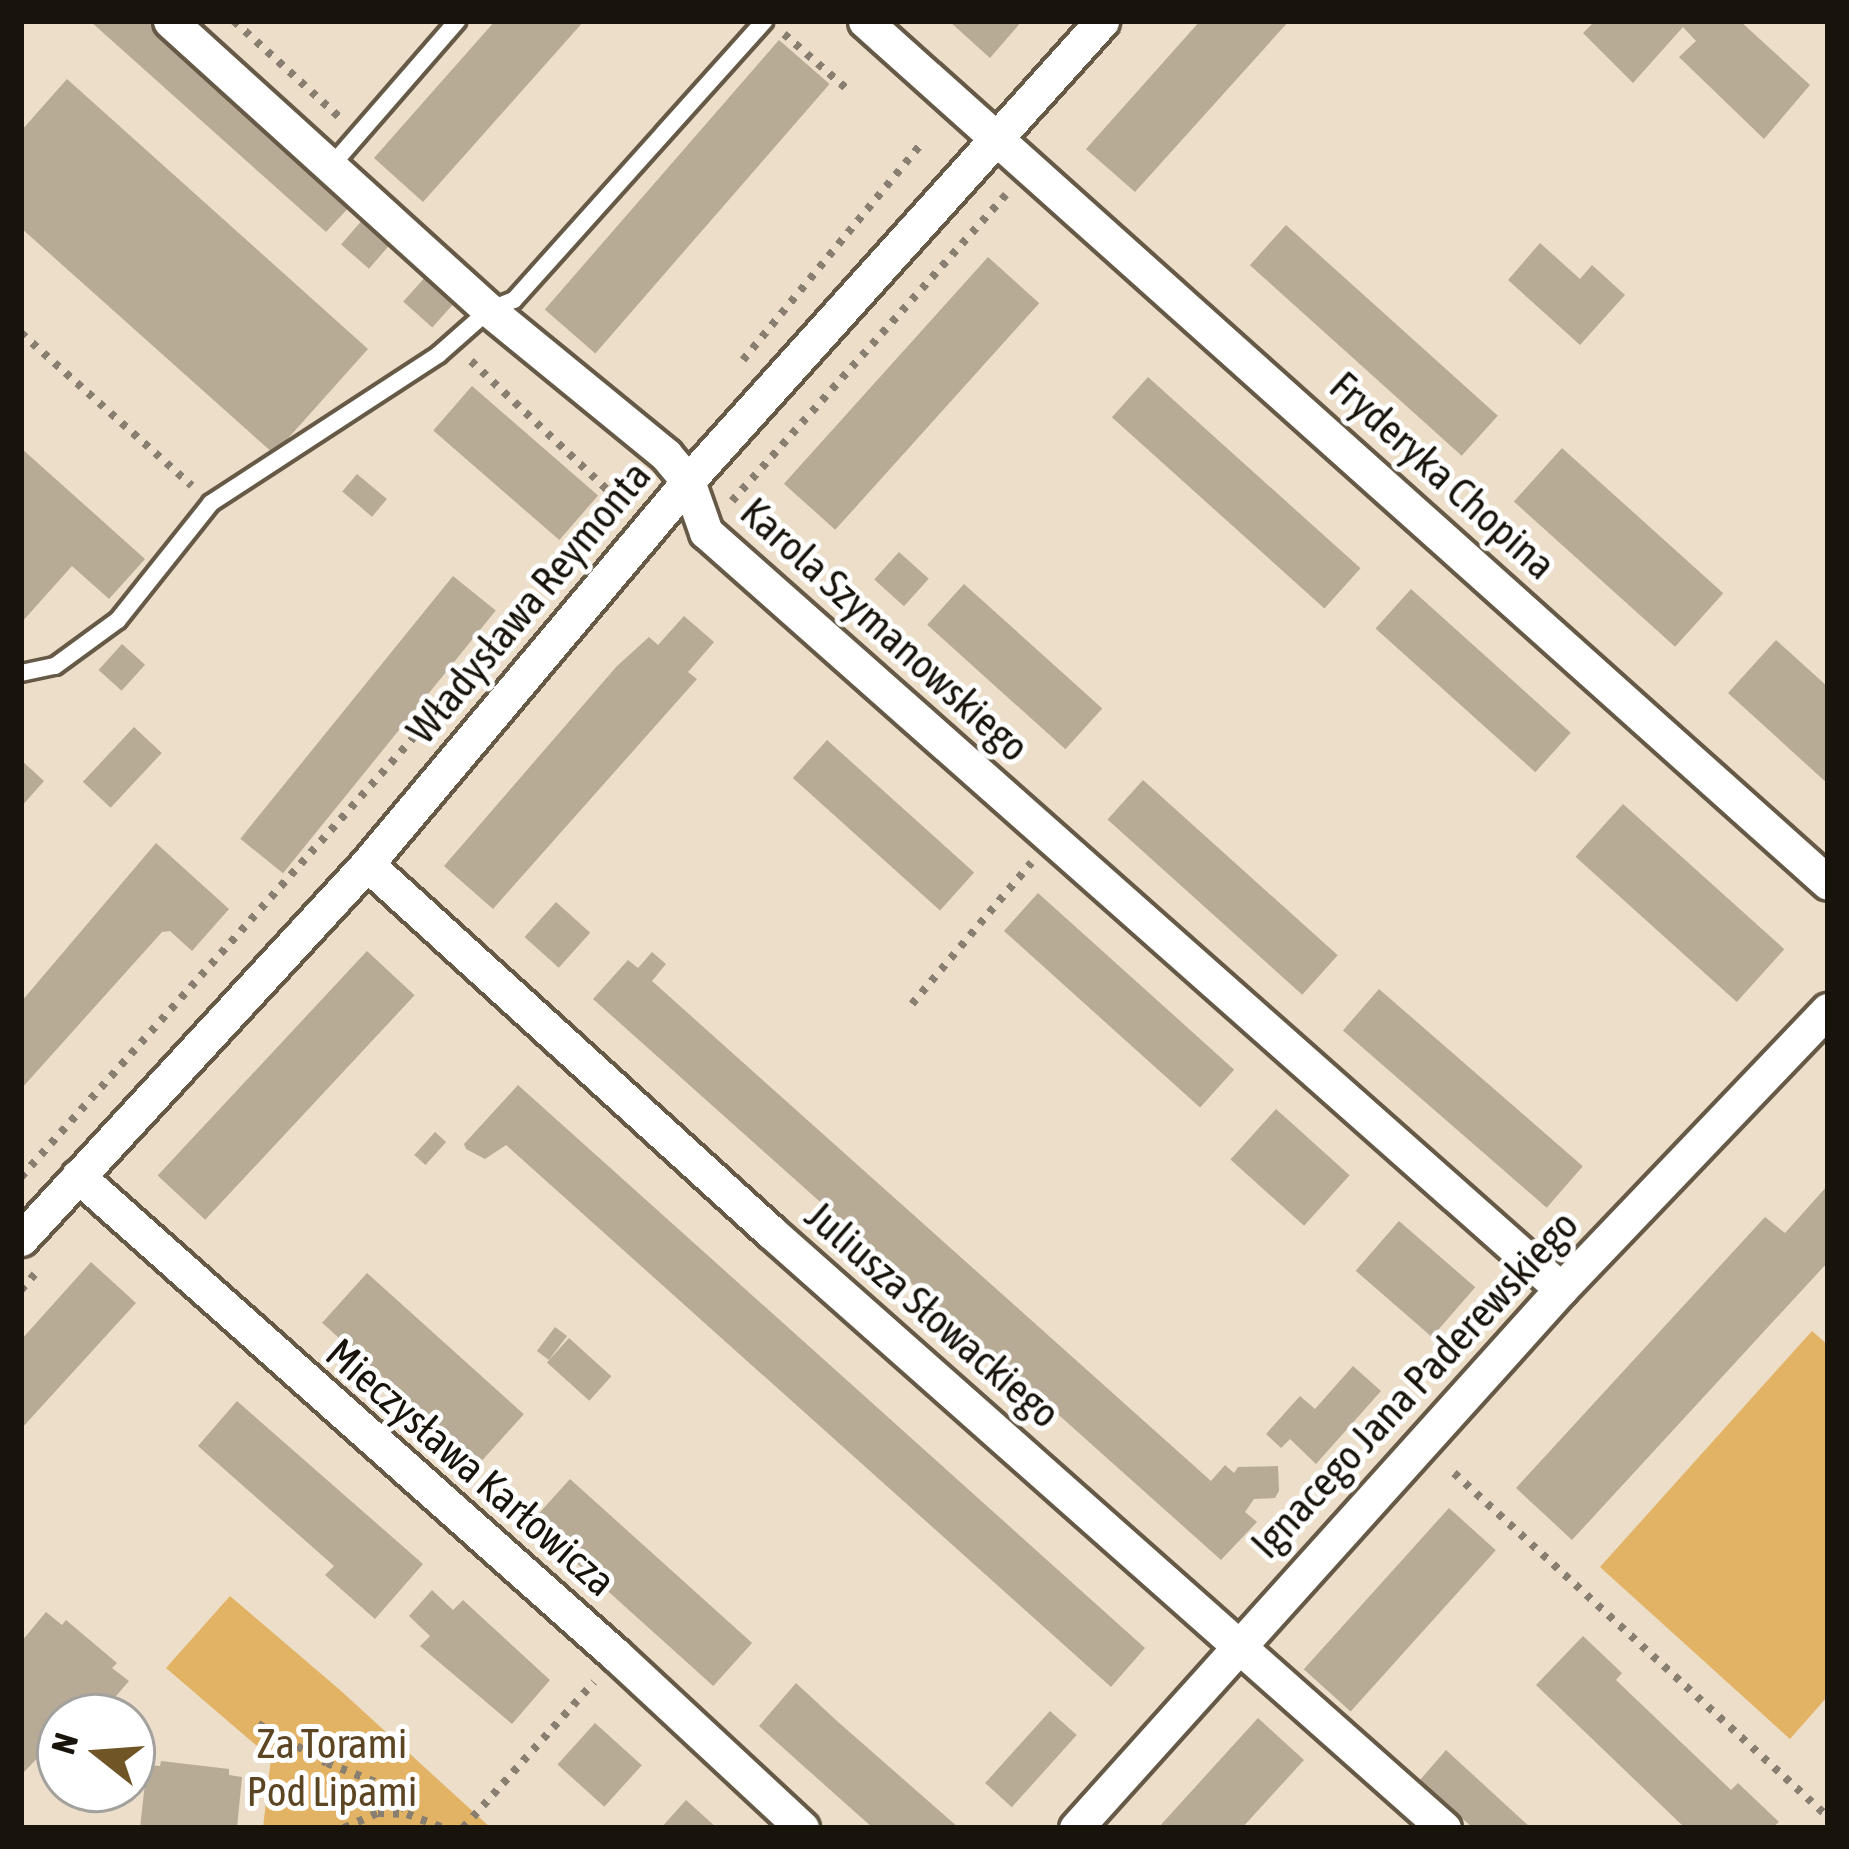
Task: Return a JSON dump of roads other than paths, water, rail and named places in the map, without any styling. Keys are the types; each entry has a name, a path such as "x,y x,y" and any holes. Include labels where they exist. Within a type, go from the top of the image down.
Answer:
{"street":[{"name":"Karola Szymanowskiego","path":"170,21 489,310 666,455 688,481 706,532 1561,1288"},
{"name":"Władysława Reymonta","path":"21,1239 368,864 688,481 1102,21"},
{"name":"Fryderyka Chopina","path":"885,28 995,138 1828,883"},
{"name":"Juliusza Słowackiego","path":"368,864 771,1232 1444,1828"},
{"name":"Ignacego Jana Paderewskiego","path":"1076,1828 1238,1642 1561,1288 1828,1010"},
{"name":"Mieczysława Karłowicza","path":"78,1176 616,1655 802,1828"}],"lane":[{"path":"332,165 457,21"},
{"path":"21,673 55,665 118,620 211,503 456,338 489,310 514,300 764,21"}],"park label":[{"name":"Za Torami Pod Lipami","path":"332,1767"}]}
